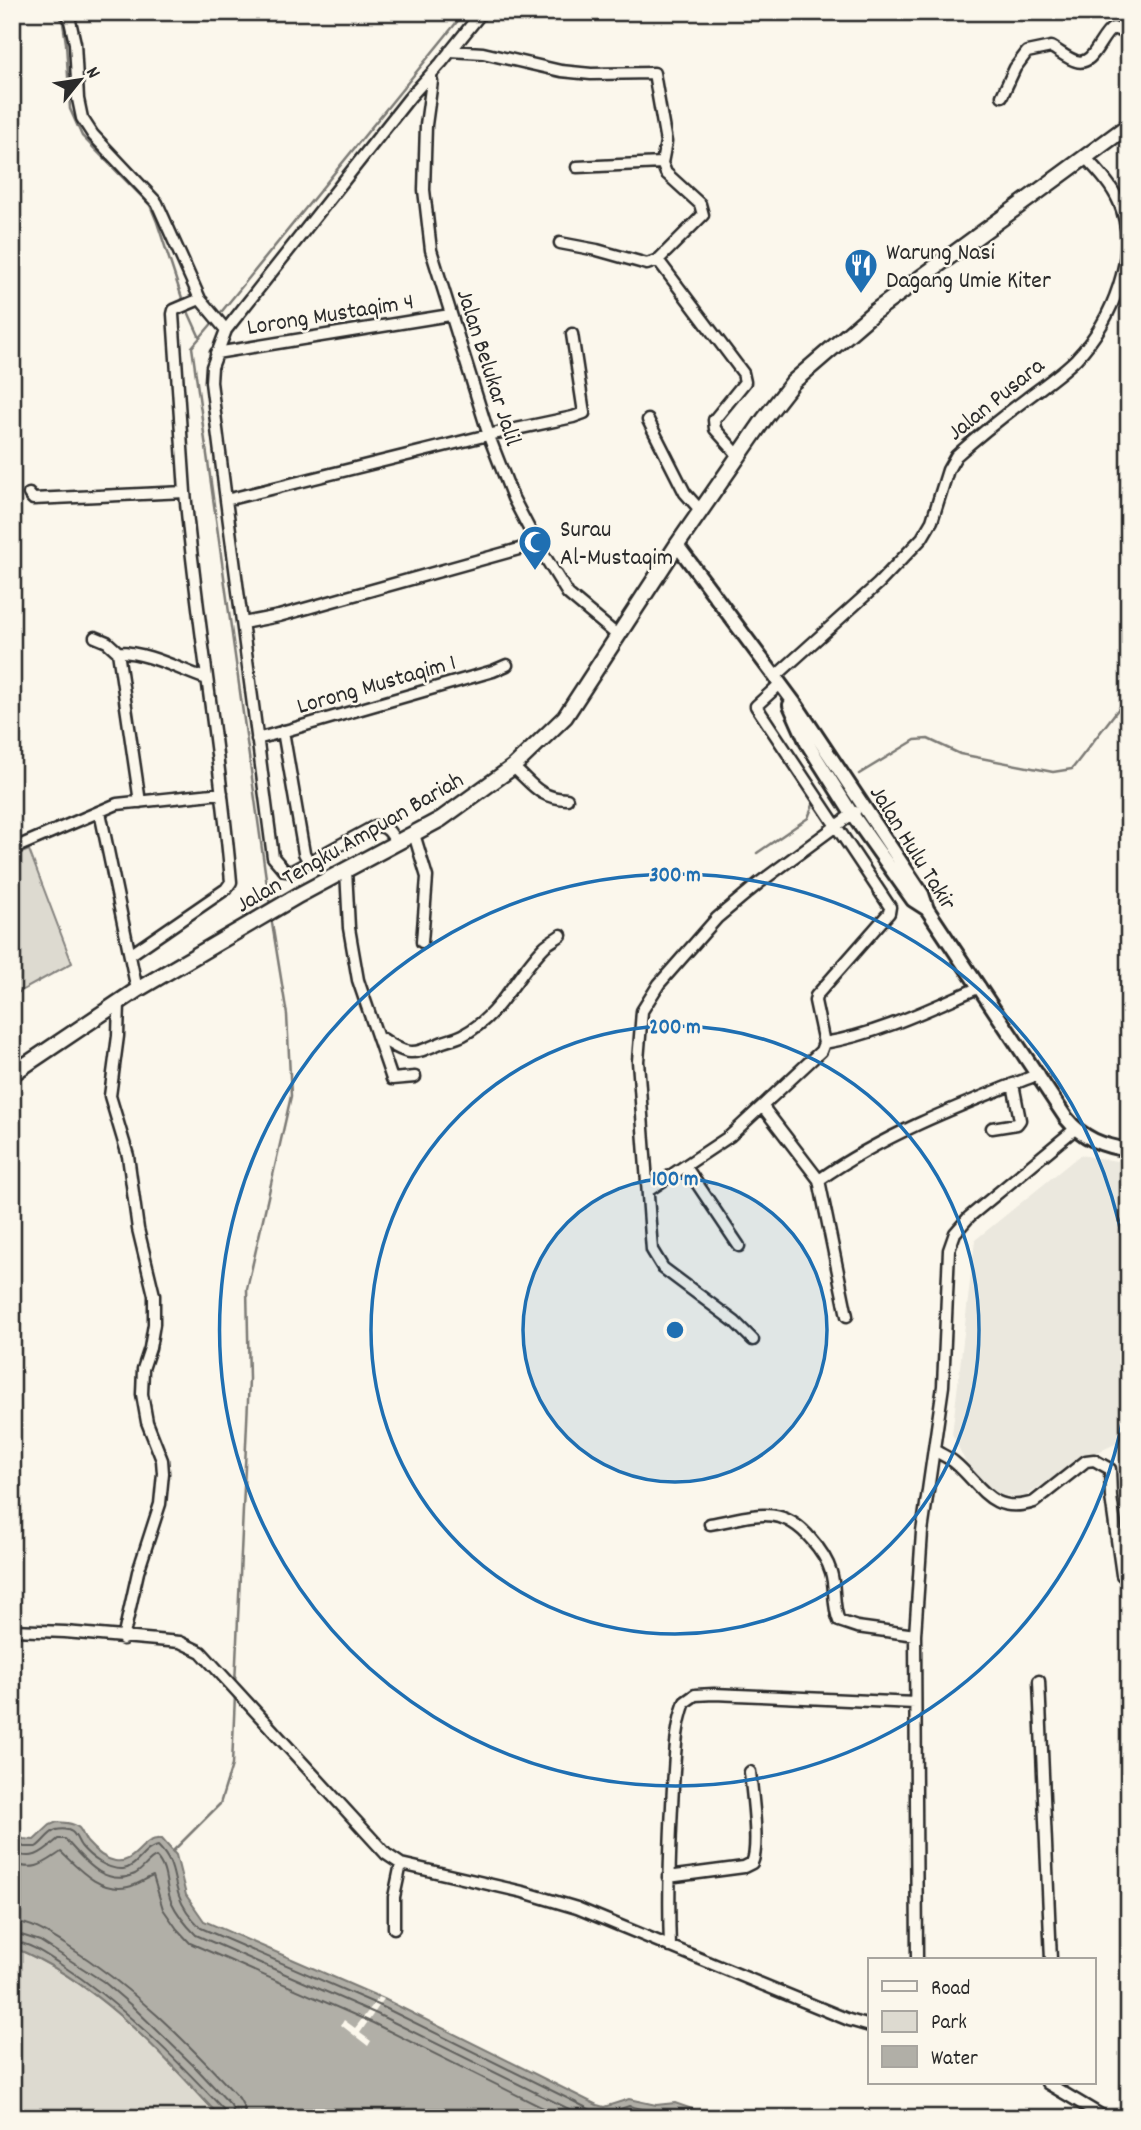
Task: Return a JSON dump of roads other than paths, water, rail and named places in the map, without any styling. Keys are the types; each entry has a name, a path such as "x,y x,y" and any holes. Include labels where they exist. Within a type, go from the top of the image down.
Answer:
{"main road":[{"name":"Jalan Tengku Ampuan Bariah","path":"12,1074 137,990 299,895 441,819 513,767 565,717 677,545 778,402 810,365 883,305 1129,125"}],"street":[{"path":"68,12 75,43 78,99 82,118 93,135 157,203 198,301 224,328"},
{"path":"396,843 389,830 375,826 292,871 285,871 273,857 211,382 224,328 482,12"},
{"path":"1002,96 1027,52 1051,47 1078,62 1084,62 1091,57 1107,31 1113,28 1129,34"},
{"path":"450,51 483,53 581,74 654,73 666,142 662,163 666,173 701,204 703,215 658,260 647,264 561,243"},
{"name":"Jalan Belukar Jalil","path":"430,75 432,81 426,125 424,190 432,250 488,435 513,498 568,594 617,635"},
{"name":"Jalan Pusara","path":"836,827 756,706 778,680 922,538 932,521 948,470 956,456 1074,361 1094,338 1120,282 1126,252 1126,225 1120,203 1107,182 1084,156"},
{"path":"577,167 662,163"},
{"path":"658,260 743,373 745,382 713,424 739,456"},
{"path":"130,955 226,889 231,882 193,575 173,334 173,314 178,308 198,301"},
{"name":"Lorong Mustaqim 4","path":"216,353 450,315"},
{"path":"226,500 584,413 572,334"},
{"path":"648,420 685,493 701,511"},
{"path":"29,494 33,499 186,492"},
{"path":"243,623 279,617 537,544"},
{"name":"Jalan Hulu Takir","path":"677,545 796,705 922,894 926,909 1075,1129 1105,1146 1129,1150"},
{"path":"95,637 107,642 118,652 140,802"},
{"path":"118,652 145,656 207,680"},
{"name":"Lorong Mustaqim 1","path":"257,739 494,671 506,665"},
{"path":"789,698 807,743 852,814 914,900 926,909"},
{"path":"283,731 304,853 309,862"},
{"path":"513,767 541,794 554,799 567,799"},
{"path":"12,849 117,804 222,793"},
{"path":"753,1340 735,1322 663,1268 656,1258 651,1240 638,1061 642,1011 659,984 717,918 759,883 864,805"},
{"path":"100,811 137,990"},
{"path":"649,1189 730,1136 821,1051 824,1043 814,1001 816,996 889,913 890,907 836,827"},
{"path":"414,834 427,877 422,942"},
{"path":"346,870 349,928 358,980 392,1079 415,1077"},
{"path":"379,1041 383,1039 401,1052 410,1053 462,1035 484,1019 544,947 561,935"},
{"path":"824,1043 853,1038 903,1021 979,987"},
{"path":"119,1002 118,1036 110,1096 128,1156 138,1229 154,1295 154,1324 143,1369 142,1394 147,1422 162,1460 163,1473 160,1504 138,1572 123,1639"},
{"path":"818,1180 863,1152 938,1115 1039,1074"},
{"path":"992,1128 1017,1124 1020,1120 1013,1084"},
{"path":"763,1107 818,1180 847,1316"},
{"path":"917,1958 915,1635 922,1532 943,1386 949,1250 955,1233 969,1217 1075,1129"},
{"path":"686,1167 739,1245"},
{"path":"934,1450 953,1461 985,1496 1009,1505 1034,1502 1086,1461 1094,1461 1110,1469 1111,1497 1122,1574"},
{"path":"710,1524 768,1514 788,1519 805,1531 827,1562 833,1578 839,1621 857,1627 915,1635"},
{"path":"12,1630 180,1642 201,1652 386,1854 401,1864 523,1892 577,1908 868,2025"},
{"path":"1039,1681 1051,1958"},
{"path":"670,1947 668,1877 678,1728 685,1702 695,1695 714,1694 915,1703"},
{"path":"668,1877 744,1867 752,1863 755,1843 750,1773"},
{"path":"394,1928 394,1897 401,1864"},
{"path":"1062,2086 1106,2118"}],"water":[{"path":"57,1822 77,1826 93,1848 115,1861 128,1859 149,1842 162,1839 176,1855 186,1895 204,1921 384,1999 597,2105 604,2107 629,2099 656,2105 675,2103 698,2111 701,2118 221,2118 151,2044 99,1998 43,1961 12,1947 12,1828 23,1839 34,1840"}],"waterway":[{"path":"58,12 66,43 70,109 82,136 150,205 182,298 200,338"},
{"path":"218,316 465,12"},
{"path":"214,321 192,347 270,907"},
{"path":"859,774 915,740 928,739 960,754 1053,772 1072,769 1129,695"},
{"path":"757,853 808,818 813,805"},
{"path":"235,1684 249,1379 247,1289 291,1096 287,1015 271,917"},
{"path":"172,1852 220,1804 232,1765 235,1695"}],"place":[{"name":"Warung Nasi Dagang Umie Kiter","path":"861,295"},
{"name":"Surau Al-Mustaqim","path":"535,572"}]}
